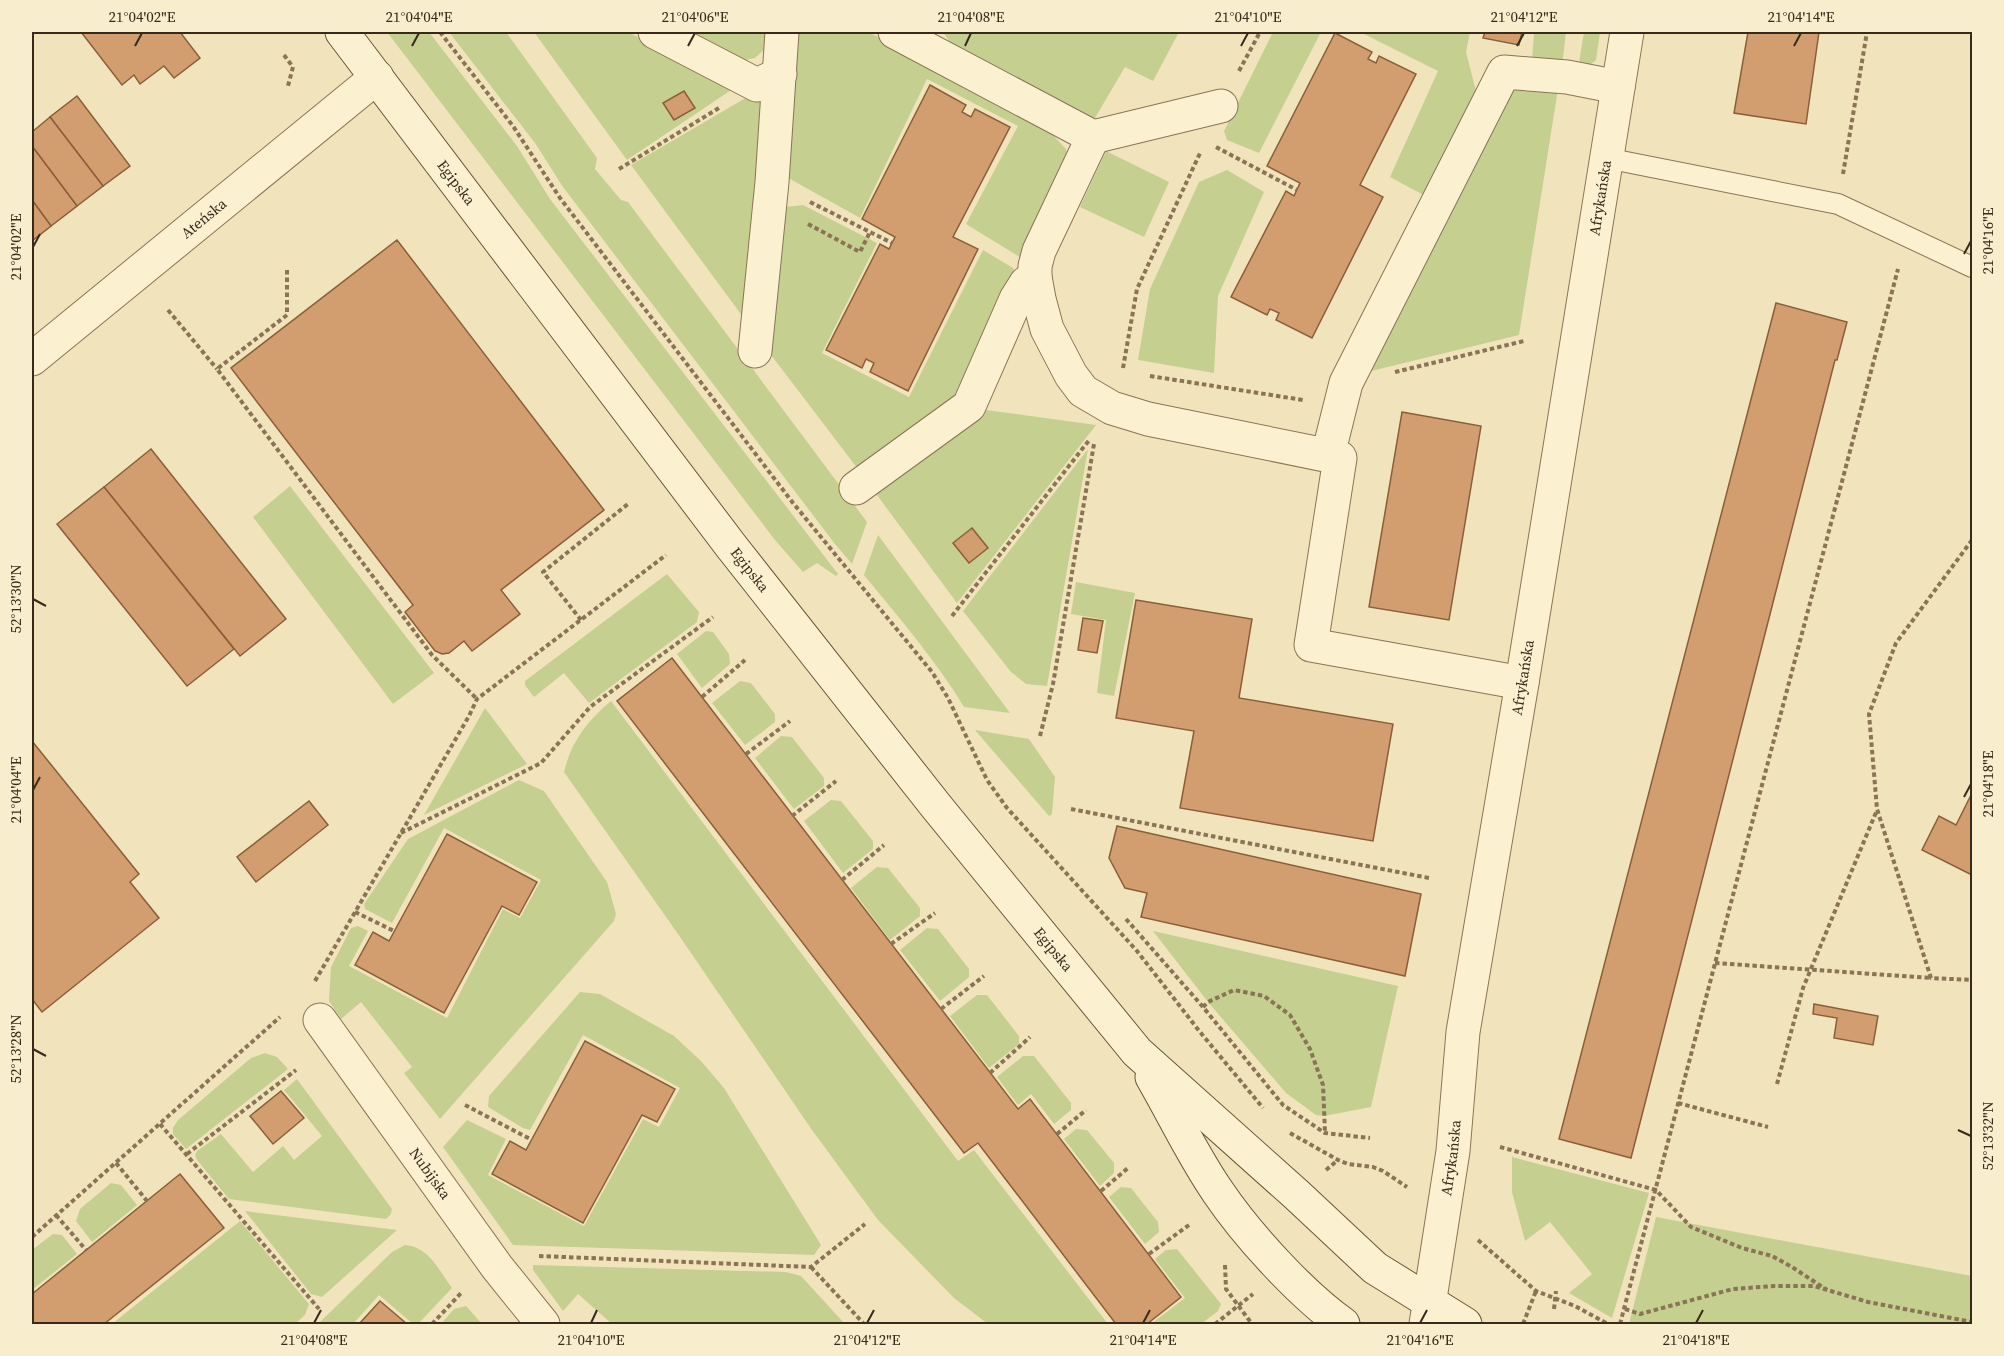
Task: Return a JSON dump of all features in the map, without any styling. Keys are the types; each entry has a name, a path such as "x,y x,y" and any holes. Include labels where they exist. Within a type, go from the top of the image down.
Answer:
{"street":[{"name":"Egipska","path":"342,32 731,546 929,797 1137,1052 1428,1314 1465,1324"},
{"path":"655,32 768,79"},
{"path":"755,351 772,182 768,79 782,32"},
{"path":"895,32 1093,137 1221,106"},
{"name":"Afrykańska","path":"1428,1314 1453,1151 1463,1032 1627,32"},
{"path":"1328,455 1346,383 1504,72 1567,77 1618,87"},
{"name":"Ateńska","path":"32,359 377,76"},
{"path":"1093,137 1039,251 1035,277 1047,329 1071,375 1083,391 1112,408 1148,419 1185,439 1340,458 1311,645 1522,683"},
{"path":"856,488 969,406 1016,299 1026,283 1035,277"},
{"name":"Nubijska","path":"320,1020 497,1267 543,1324"},
{"name":"Egipska","path":"1137,1052 1218,1191 1252,1235 1288,1274 1343,1324"}],"lane":[{"path":"1606,158 1838,204 1972,267"}],"path":[{"path":"440,32 513,126 560,198 793,503 932,672 948,698 987,780 1007,808 1137,951 1265,1110"},
{"path":"1112,408 1123,372 1137,289 1221,106 1260,32"},
{"path":"1838,204 1867,32"},
{"path":"284,55 293,67 288,86"},
{"path":"619,169 768,79"},
{"path":"1205,141 1297,190"},
{"path":"772,182 892,243"},
{"path":"798,231 808,224 860,252 870,232"},
{"path":"1620,1324 1906,236"},
{"path":"217,369 287,315 287,270"},
{"path":"168,310 217,369 432,655 477,699"},
{"path":"952,616 1096,431 1053,684 1040,736"},
{"path":"581,620 543,572 628,504"},
{"path":"1931,978 1877,809 1869,714 1896,643 1972,540"},
{"path":"312,985 477,699 666,555"},
{"path":"401,833 541,763 590,707 713,616"},
{"path":"702,697 745,660"},
{"path":"746,754 790,721"},
{"path":"792,816 836,781"},
{"path":"1071,809 1429,878"},
{"path":"1777,1084 1803,988 1877,809"},
{"path":"842,880 884,845"},
{"path":"355,912 394,931"},
{"path":"891,944 935,913"},
{"path":"1126,920 1203,1007 1283,1105 1325,1133 1370,1138"},
{"path":"1715,963 1972,980"},
{"path":"941,1009 984,976"},
{"path":"1203,1007 1208,1002 1234,990 1264,996 1290,1015 1310,1049 1323,1085 1325,1133"},
{"path":"32,1237 282,1015"},
{"path":"990,1072 1030,1037"},
{"path":"187,1154 296,1070"},
{"path":"1678,1104 1768,1127"},
{"path":"465,1105 532,1140"},
{"path":"1057,1134 1086,1110"},
{"path":"160,1124 319,1309"},
{"path":"1284,1129 1338,1160 1383,1171 1481,1243 1536,1291 1575,1306 1608,1324"},
{"path":"1500,1147 1656,1190 1691,1227 1742,1248 1772,1256 1827,1290"},
{"path":"116,1163 147,1200"},
{"path":"1101,1191 1128,1168"},
{"path":"56,1215 86,1250"},
{"path":"538,1256 811,1267 865,1224"},
{"path":"1149,1254 1189,1225"},
{"path":"811,1267 864,1324"},
{"path":"1625,1310 1640,1314 1733,1289 1804,1286 1868,1302 1972,1322"},
{"path":"1554,1309 1556,1290"},
{"path":"1215,1324 1256,1291"},
{"path":"1523,1324 1536,1291"},
{"path":"432,1324 462,1292"},
{"path":"1238,1307 1252,1324"}],"green space":[{"path":"387,32 429,32 517,146 550,199 838,574 836,576 817,563 803,572 775,540"},
{"path":"449,32 506,32 597,158 595,169 621,200 628,202 867,522 852,564 563,187 535,143"},
{"path":"534,32 628,32 734,88 627,160"},
{"path":"681,32 767,32 767,47 755,58 741,61"},
{"path":"793,32 868,32 1038,119 1066,149 1072,170 1023,259 966,224 1018,126 927,79 860,218 783,175"},
{"path":"943,32 1179,32 1153,81 1125,67 1092,123 953,47"},
{"path":"1273,32 1321,32 1259,153 1227,140 1224,131"},
{"path":"1360,32 1470,32 1466,52 1478,99 1429,198 1390,177 1438,71"},
{"path":"1527,32 1566,32 1563,58 1554,66 1532,60 1534,33"},
{"path":"1584,32 1600,32 1596,60 1589,66 1579,63"},
{"path":"766,86 743,317 631,165"},
{"path":"1508,89 1558,89 1519,335 1363,373"},
{"path":"1106,151 1169,182 1144,237 1080,207"},
{"path":"1227,170 1264,192 1218,296 1214,373 1138,360 1150,289 1199,182"},
{"path":"803,205 877,243 822,353 909,397 983,250 1013,268 1016,278 957,406 861,473 768,351 785,207"},
{"path":"986,410 1096,425 957,603 871,487"},
{"path":"1088,449 1047,686 1026,684 1011,672 963,611"},
{"path":"290,486 434,673 393,704 253,517"},
{"path":"878,535 1010,713 964,707 929,655 864,575"},
{"path":"667,574 699,612 697,622 589,703 564,673 534,697 525,685 525,681"},
{"path":"1076,582 1135,593 1114,696 1097,693 1106,620 1071,614"},
{"path":"706,631 713,632 729,654 730,664 702,688 677,654"},
{"path":"740,681 751,683 775,714 775,722 745,745 712,703"},
{"path":"611,701 958,1161 974,1150 1108,1324 988,1324 954,1298 878,1220 812,1130 564,772 571,751 581,733"},
{"path":"485,708 527,764 424,815"},
{"path":"975,730 1029,739 1055,777 1052,814 1049,816"},
{"path":"781,736 792,737 824,778 824,786 794,809 755,758"},
{"path":"519,780 544,791 607,882 616,914 614,921 440,1119 404,1073 412,1067 361,1002 341,1019 329,1001 331,967 351,928 358,926 368,931 349,966 447,1018 503,909 520,918 541,880 444,828 392,923 365,909 364,904 408,839"},
{"path":"831,800 841,801 873,841 873,849 843,873 804,821"},
{"path":"877,867 888,868 920,908 920,916 890,940 851,888"},
{"path":"927,928 938,929 969,969 969,977 940,1001 900,950"},
{"path":"1153,931 1398,986 1371,1107 1324,1116 1316,1115 1286,1093 1208,1002"},
{"path":"580,992 600,994 674,1036 701,1061 724,1088 821,1245 814,1255 513,1245 443,1147 467,1120 506,1139 488,1175 584,1226 643,1119 659,1127 680,1088 583,1035 530,1130 488,1107 489,1096"},
{"path":"977,995 987,995 1019,1036 1019,1044 989,1068 950,1016"},
{"path":"265,1053 277,1057 288,1069 186,1149 173,1134 173,1128 178,1120 251,1058"},
{"path":"1023,1056 1034,1056 1071,1103 1071,1110 1054,1124 1031,1094 1018,1105 997,1077"},
{"path":"297,1079 392,1209 386,1219 229,1199 197,1160 195,1155 197,1151 221,1134 253,1172 283,1146 294,1160 322,1136 284,1090"},
{"path":"1076,1129 1087,1130 1114,1163 1114,1173 1100,1186 1064,1139"},
{"path":"1512,1157 1649,1193 1612,1318 1569,1293 1592,1274 1550,1222 1525,1241 1512,1192"},
{"path":"111,1183 121,1185 137,1205 92,1242 76,1221 80,1209"},
{"path":"1121,1187 1131,1188 1158,1222 1159,1232 1145,1244 1109,1197"},
{"path":"245,1211 397,1230 322,1297 311,1294"},
{"path":"1656,1217 1972,1276 1972,1324 1629,1324"},
{"path":"240,1221 309,1304 305,1315 295,1324 112,1324"},
{"path":"53,1234 62,1235 77,1254 32,1290 32,1250"},
{"path":"405,1245 427,1254 452,1288 418,1324 413,1324 379,1295 353,1324 318,1324 392,1252"},
{"path":"1177,1249 1221,1304 1218,1311 1201,1324 1151,1324 1185,1298 1155,1259 1166,1250"},
{"path":"533,1265 786,1272 801,1276 845,1324 612,1324 578,1294 563,1311 533,1270"},
{"path":"466,1306 482,1324 441,1324 454,1309"}],"building":[{"path":"81,32 180,32 200,58 174,78 164,66 140,84 134,75 122,85"},
{"path":"1485,32 1522,32 1519,45 1483,38"},
{"path":"1748,32 1819,32 1806,124 1734,113"},
{"path":"1335,33 1372,52 1368,59 1376,63 1379,56 1416,74 1360,185 1383,197 1312,338 1276,320 1279,313 1270,309 1267,315 1231,297 1286,191 1294,196 1300,183 1267,166"},
{"path":"930,85 966,105 962,112 971,117 975,109 1010,127 953,237 978,249 908,391 870,372 874,363 866,359 862,368 826,350 880,244 889,249 895,237 862,219"},
{"path":"684,91 695,108 674,120 663,103"},
{"path":"77,96 130,166 103,186 50,117"},
{"path":"50,117 103,186 77,206 32,146 32,132"},
{"path":"32,146 77,206 51,226 32,200"},
{"path":"32,200 51,226 32,241"},
{"path":"397,240 604,510 501,590 520,614 472,651 464,641 449,653 442,654 435,651 405,612 413,605 231,368"},
{"path":"1776,303 1847,322 1837,360 1835,360 1631,1158 1559,1139"},
{"path":"1402,412 1481,426 1449,620 1369,607"},
{"path":"151,449 286,619 240,656 104,487"},
{"path":"104,487 234,649 187,686 57,524"},
{"path":"972,528 988,548 969,563 953,543"},
{"path":"1136,600 1252,619 1239,698 1393,724 1373,841 1180,808 1194,731 1116,718"},
{"path":"1083,618 1103,621 1097,653 1078,650"},
{"path":"672,658 1018,1109 1030,1099 1181,1297 1147,1324 1116,1324 978,1143 964,1153 617,701"},
{"path":"32,741 139,874 130,882 159,918 42,1012 32,999"},
{"path":"1972,793 1972,875 1922,850 1939,816 1956,825"},
{"path":"309,801 328,825 256,882 237,857"},
{"path":"1117,826 1421,894 1405,976 1141,917 1147,893 1125,888 1109,858"},
{"path":"447,834 537,882 519,915 502,906 444,1013 355,965 373,932 389,941"},
{"path":"1814,1004 1878,1016 1873,1045 1834,1038 1837,1018 1813,1014"},
{"path":"585,1041 675,1089 657,1122 642,1115 583,1223 492,1174 510,1141 526,1150"},
{"path":"281,1091 304,1118 273,1144 250,1116"},
{"path":"180,1174 224,1228 104,1324 32,1324 32,1294"},
{"path":"380,1301 407,1324 359,1324"}]}
